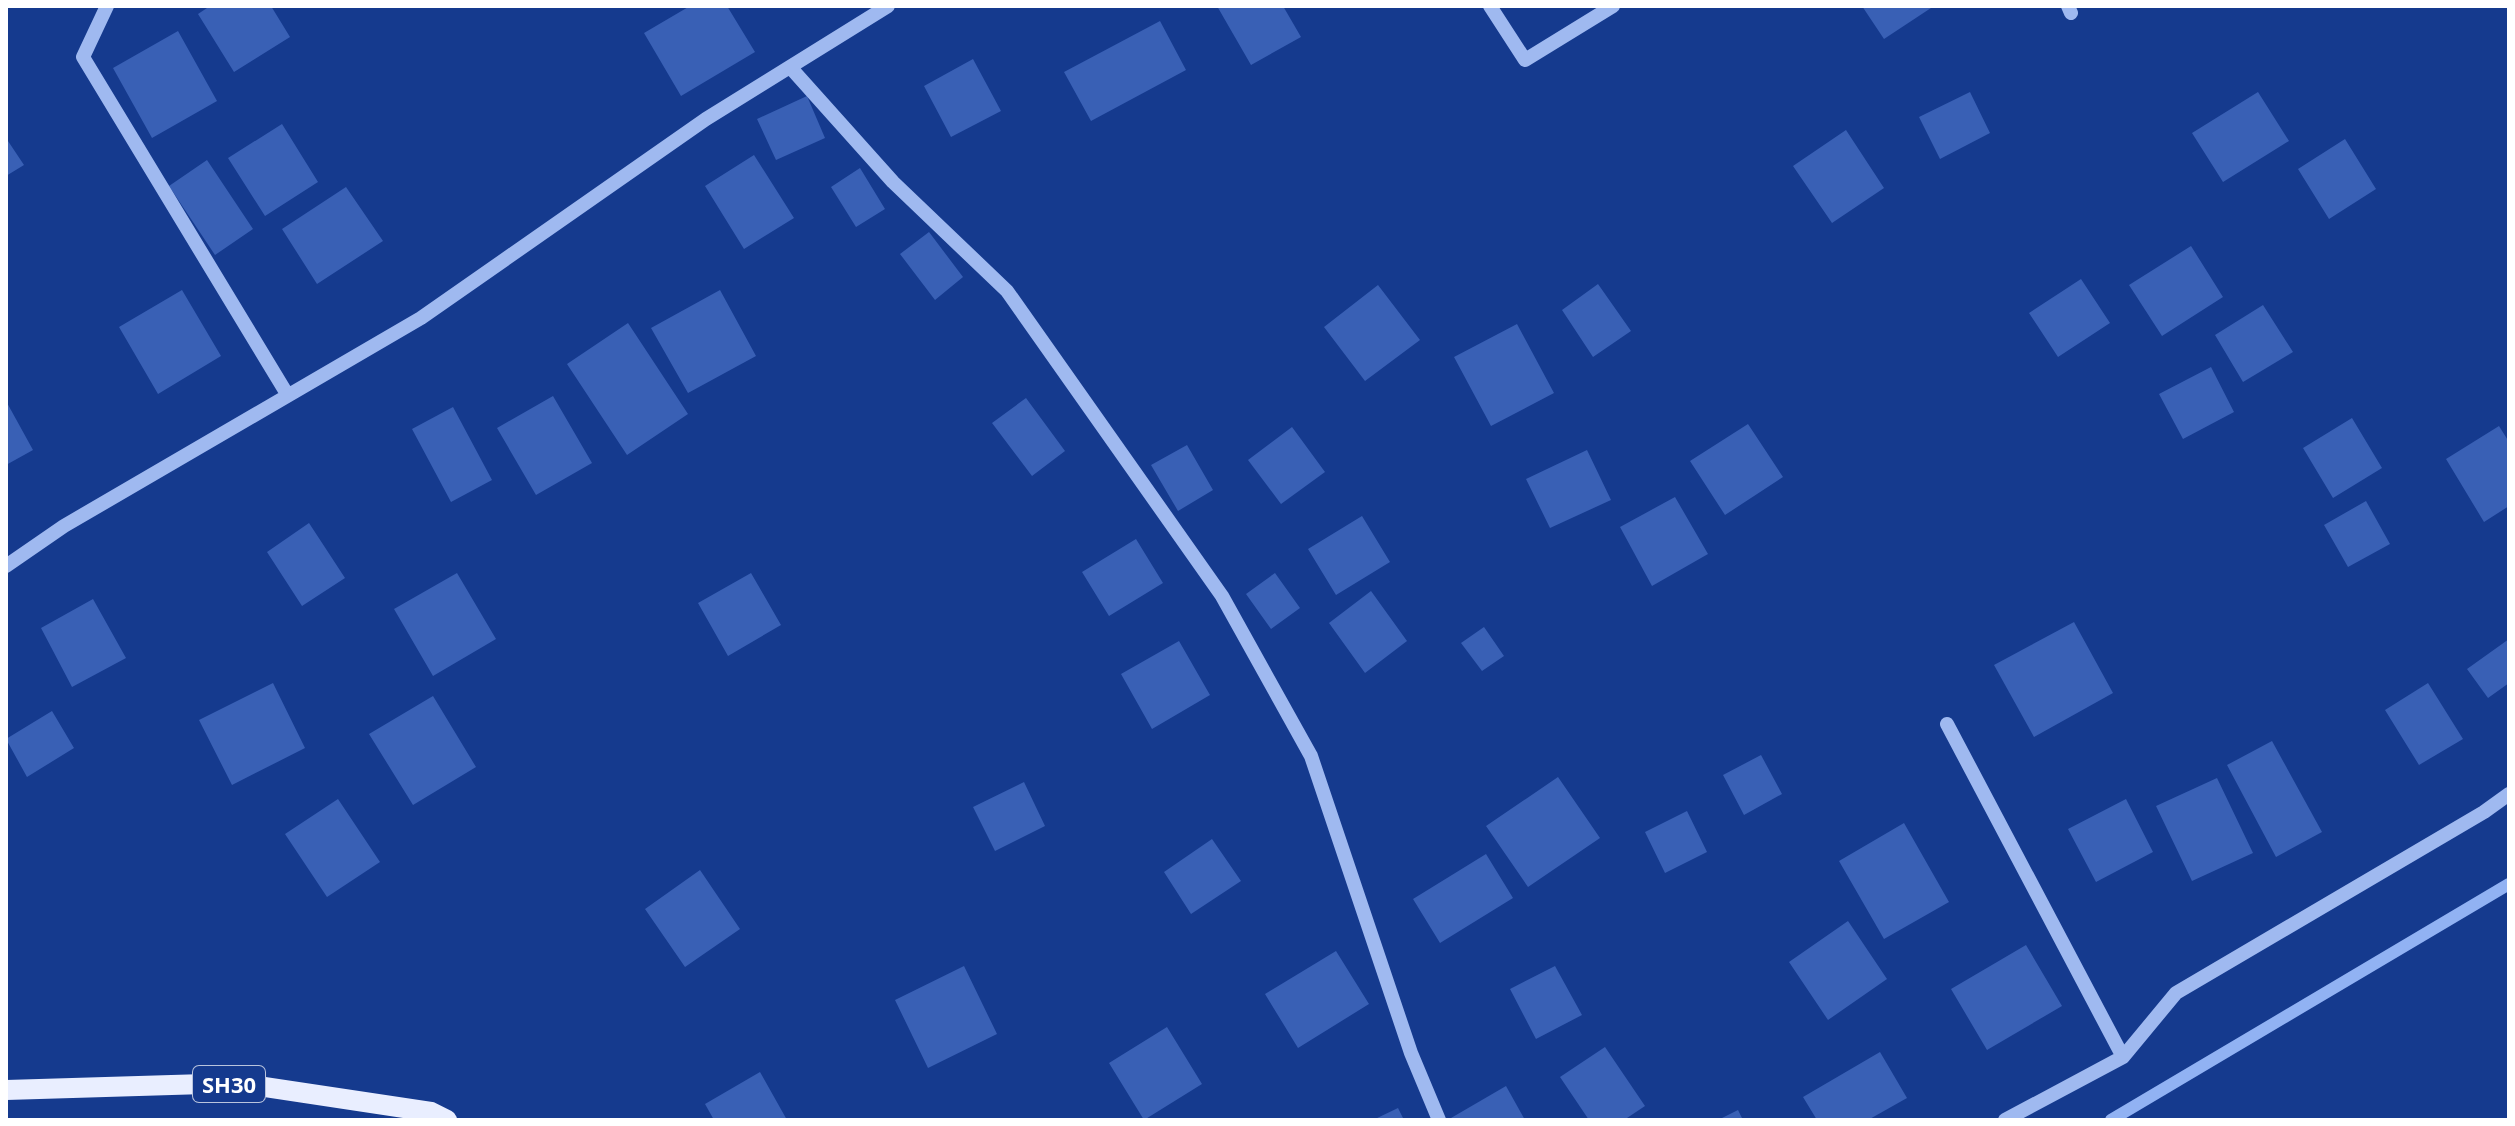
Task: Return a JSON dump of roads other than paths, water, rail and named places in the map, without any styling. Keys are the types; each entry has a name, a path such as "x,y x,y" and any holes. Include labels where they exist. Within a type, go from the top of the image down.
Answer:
{"main road":[{"name":"SH30","path":"6,1090 238,1083 431,1112 447,1120"}],"street":[{"path":"107,6 83,57 287,394"},
{"path":"6,566 64,526 421,318 706,119 888,6"},
{"path":"1490,6 1525,60 1613,6"},
{"path":"790,67 893,182 1007,291 1222,596 1311,756 1411,1053 1439,1120"},
{"path":"1947,724 2123,1057"},
{"path":"2005,1120 2123,1057 2176,993 2484,812 2509,794"}],"waterway":[{"path":"2111,1120 2509,884"}]}
